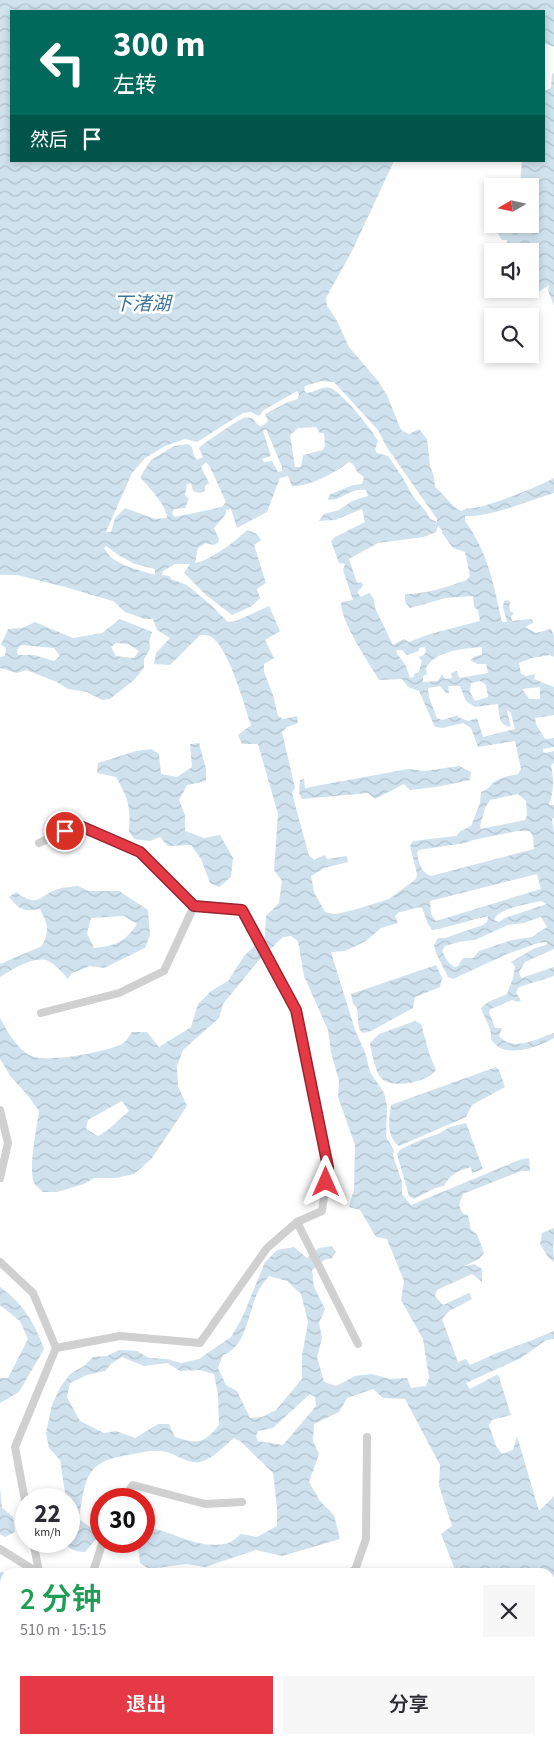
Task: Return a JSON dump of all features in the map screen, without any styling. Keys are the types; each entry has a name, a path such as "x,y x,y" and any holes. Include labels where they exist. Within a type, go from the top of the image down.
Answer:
{"street":[{"path":"39,843 78,825 140,852 194,906 242,910 296,1010 328,1167 322,1211 297,1222 267,1248 200,1343 120,1336 56,1348"},
{"path":"41,1013 119,993 164,972 194,906"},
{"path":"0,1110 8,1143 0,1178"},
{"path":"297,1222 358,1344"},
{"path":"0,1262 33,1293 56,1348 15,1447 23,1488"},
{"path":"356,1568 366,1539 367,1437"},
{"path":"131,1488 133,1485 144,1488"},
{"path":"155,1491 204,1504 242,1502"},
{"path":"0,1549 31,1568"},
{"path":"35,1553 37,1568"},
{"path":"94,1568 99,1553"}],"water":[{"name":"下渚湖","path":"0,0 554,0 554,47 545,43 545,10 10,10 10,162 394,162 352,251 326,298 327,306 335,317 349,347 378,381 387,395 401,430 409,434 419,429 427,439 435,487 458,509 461,511 496,502 554,478 554,493 510,508 474,516 465,516 465,521 485,557 502,622 507,622 503,607 504,601 508,600 511,603 509,605 510,611 514,613 511,616 512,621 531,619 533,623 525,627 536,633 551,629 554,636 554,657 550,655 532,658 519,663 521,674 526,676 535,674 534,679 554,687 554,715 535,718 536,724 545,739 554,738 554,747 543,749 543,752 554,751 554,763 551,765 553,790 549,804 554,805 554,818 552,819 554,831 554,949 525,962 519,972 521,978 554,967 554,976 519,987 516,992 521,1001 512,1000 491,1009 489,1012 495,1028 502,1028 499,1036 505,1041 518,1044 526,1043 554,1033 554,1038 535,1047 520,1050 513,1051 500,1048 491,1040 490,1028 481,1008 488,1002 507,994 515,966 511,962 535,948 546,945 547,942 538,943 507,954 453,979 448,977 436,953 434,945 438,938 445,938 483,925 487,922 488,916 432,930 422,908 414,908 399,912 395,916 398,923 381,928 366,941 345,951 331,952 370,1072 384,1093 387,1106 386,1137 394,1150 393,1156 402,1182 402,1194 411,1205 519,1160 529,1158 530,1171 521,1171 463,1194 459,1205 463,1214 468,1215 471,1230 477,1234 484,1253 479,1259 462,1267 474,1264 482,1269 482,1282 472,1274 437,1290 435,1296 443,1305 469,1293 472,1299 449,1311 442,1319 458,1362 466,1359 470,1365 554,1331 554,1339 546,1340 521,1358 466,1383 470,1389 498,1374 511,1415 492,1420 489,1425 496,1446 502,1454 513,1450 517,1436 539,1511 554,1496 554,1568 453,1568 441,1534 452,1526 439,1486 440,1465 405,1399 383,1398 373,1389 347,1398 339,1412 314,1424 313,1441 319,1454 309,1482 320,1501 334,1515 340,1539 282,1556 256,1550 205,1567 186,1564 148,1568 140,1563 139,1553 155,1553 155,1529 197,1543 217,1545 233,1541 241,1534 257,1537 277,1526 273,1473 240,1441 234,1438 214,1455 200,1462 187,1461 167,1452 159,1451 117,1457 105,1461 97,1466 87,1481 80,1514 80,1488 64,1488 60,1460 49,1448 46,1433 52,1405 61,1386 70,1374 84,1366 93,1357 107,1356 119,1350 137,1351 149,1358 167,1359 181,1363 199,1359 231,1337 242,1318 265,1262 277,1250 294,1247 307,1258 319,1248 332,1246 336,1252 332,1258 324,1260 312,1270 314,1287 325,1309 319,1323 322,1338 317,1357 324,1382 336,1386 355,1376 372,1374 390,1379 407,1378 411,1388 426,1386 429,1378 423,1339 401,1300 404,1281 387,1239 376,1237 360,1210 349,1207 354,1189 355,1145 338,1097 339,1081 331,1052 328,1030 304,976 298,941 291,936 283,937 259,960 223,1004 219,1018 183,1050 177,1066 178,1086 187,1106 152,1158 134,1174 116,1178 94,1178 84,1184 57,1192 43,1192 34,1183 32,1158 39,1111 11,1077 0,1059 0,1018 9,1034 21,1049 31,1056 39,1058 77,1056 104,1050 123,1043 132,1032 147,1032 159,1047 191,1027 198,1004 211,991 228,981 244,956 265,936 266,916 279,903 282,881 274,870 278,814 258,744 242,744 238,735 251,725 231,667 220,646 209,636 200,635 170,665 154,664 156,653 170,638 157,630 153,619 145,619 125,612 113,601 17,575 0,575","holes":["321,381 334,382 378,430 386,446 437,519 437,522 430,519 412,495 388,456 377,453 375,449 378,441 370,428 348,403 330,388 321,388 307,393 304,390 305,386","297,391 299,394 298,399 265,414 268,421 264,425 259,426 252,418 241,419 199,448 203,457 197,460 192,447 188,444 174,446 151,460 140,477 164,507 167,518 155,519 125,508 115,518 111,532 106,532 132,473 145,458 165,446 185,439 197,442 243,413 251,412 259,416 264,410","316,427 320,433 324,433 325,446 323,450 303,455 301,467 295,467 290,435 298,428","266,429 282,471 278,472 272,461 264,462 262,459 271,456 263,431","206,462 226,502 222,507 175,517 172,513 174,509 185,508 189,499 185,495 187,484 191,483 193,491 199,493 205,491 205,486 209,483 201,467","349,462 364,477 362,484 353,485 329,495 328,500 360,490 366,490 368,496 352,501 339,510 324,514 319,521 335,520 362,509 365,522 335,537 331,541 339,563 345,564 343,570 353,600 341,602 342,611 356,642 379,680 402,679 408,687 419,691 435,727 442,728 463,723 471,728 478,747 515,741 521,769 518,774 498,780 481,792 480,803 471,826 456,836 413,841 410,846 417,874 416,879 389,899 335,914 325,912 314,892 311,876 324,868 348,862 347,856 327,859 325,855 314,860 309,856 292,793 295,788 282,732 287,727 298,723 297,716 283,719 278,716 273,695 264,672 264,664 274,658 265,640 280,631 269,606 236,621 228,622 187,585 171,579 170,576 162,575 163,571 175,564 190,564 184,573 206,595 232,615 252,606 260,598 257,589 266,583 254,545 261,540 257,534 247,530 222,550 207,559 195,563 198,548 206,543 213,545 218,543 219,539 214,528 226,514 226,510 231,509 237,528 267,512 280,478 288,476 292,486 299,486 322,478","438,526 453,548 465,552 470,576 467,580 436,590 405,594 405,602 410,608 446,598 473,596 474,607 478,610 480,621 430,634 409,642 404,639 393,645 375,608 374,599 369,593 361,597 357,592 363,586 362,582 357,583 349,559 378,543 424,537 436,532","106,546 135,564 155,569 155,575 126,566 111,558 104,548","425,647 426,651 424,655 419,657 422,661 419,672 410,678 406,666 396,652 397,650 402,650 407,655 419,651 419,648","482,647 482,655 470,660 477,664 486,664 488,673 459,678 457,671 451,673 452,678 445,679 442,674 438,681 423,682 423,676 427,674 426,668 436,657 459,650","480,681 486,685 488,697 475,701 470,692 471,683","440,686 446,693 449,693 448,686 460,686 466,701 475,707 498,704 499,715 503,724 511,727 508,710 511,713 515,729 483,737 477,718 468,721 458,717 458,715 442,720 437,718 428,688","540,687 540,699 529,699 522,689","518,794 526,801 527,815 525,820 481,829 480,826 485,808 490,800","518,831 530,831 533,837 534,849 431,876 421,867 417,853 419,850 465,843","537,874 541,889 436,921 431,914 430,901","541,901 547,904 505,918 499,922 494,920 501,912 514,907","541,917 547,927 532,937 512,940 479,951 473,958 463,958 458,966 454,967 448,962 442,951 445,946 475,940 508,925 524,923","122,1101 129,1111 98,1136 86,1129 88,1120","269,1276 287,1281 301,1294 308,1322 302,1356 302,1379 276,1410 262,1417 250,1418 237,1391 226,1385 218,1368 223,1355 231,1351 243,1336 261,1286","122,1357 144,1366 167,1363 180,1371 200,1370 214,1374 218,1395 219,1425 209,1436 200,1441 189,1441 175,1437 169,1424 158,1424 135,1438 116,1431 104,1433 80,1421 67,1397 70,1383 87,1375 105,1371 112,1363","310,1394 315,1397 316,1406 283,1445 258,1441 256,1436 258,1431 273,1428"]},
{"path":"554,73 554,305 548,291 549,285 539,291 539,243 507,243 507,240 502,240 498,233 539,233 539,178 521,178 522,162 545,162 545,91 551,88 552,74"},
{"path":"120,619 152,632 149,642 150,649 144,659 144,668 134,680 110,699 102,700 87,692 68,689 57,682 26,670 17,673 0,668 0,657 5,656 6,648 1,645 8,629 22,628 35,622 73,638 102,633","holes":["116,643 128,644 139,651 134,658 116,656 111,647","21,645 54,648 60,656 54,661 34,655 18,655 17,650"]},
{"path":"199,743 206,769 206,781 187,785 179,800 185,815 185,831 204,838 220,835 233,858 231,877 219,887 210,883 201,859 191,845 168,846 160,837 150,841 134,839 129,831 130,815 128,803 116,777 97,773 98,763 136,751 151,749 159,754 161,774 177,777 192,767 190,744"},
{"path":"459,766 471,772 470,780 410,790 404,784 375,799 368,793 302,799 299,793 300,780 304,779 305,788 408,769 425,771"},
{"path":"78,886 89,891 119,891 148,910 150,935 145,948 104,968 90,966 72,973 68,979 52,963 46,960 34,960 0,977 0,964 42,946 47,931 40,909 22,909 9,897 16,892 30,900 38,900 58,889","holes":["124,916 137,924 124,939 101,947 94,948 87,933 91,918"]},
{"path":"436,965 442,978 440,987 415,997 413,1008 371,1031 363,1033 359,1029 357,1008 353,1004 351,994"},
{"path":"415,1021 421,1024 436,1070 419,1081 402,1084 387,1082 382,1079 378,1072 370,1043 379,1034"},
{"path":"496,1067 499,1070 505,1087 472,1105 466,1117 399,1146 395,1142 389,1127 391,1105"},
{"path":"466,1123 483,1169 472,1173 471,1167 462,1170 452,1176 444,1186 435,1188 414,1199 409,1196 397,1154 401,1149 423,1139 438,1134 450,1127"},
{"path":"554,1228 554,1262 548,1257 540,1244 542,1233"},
{"path":"0,1287 22,1307 37,1331 44,1349 19,1392 0,1403 0,1378 8,1378 28,1339 20,1321 0,1305"},
{"path":"0,1488 2,1508 13,1517 15,1532 5,1537 0,1534"},
{"path":"80,1520 90,1527 90,1546 85,1552 80,1551"}],"route":[{"path":"65,831 78,825 140,852 194,906 242,910 296,1010 328,1167 326,1182"}]}
